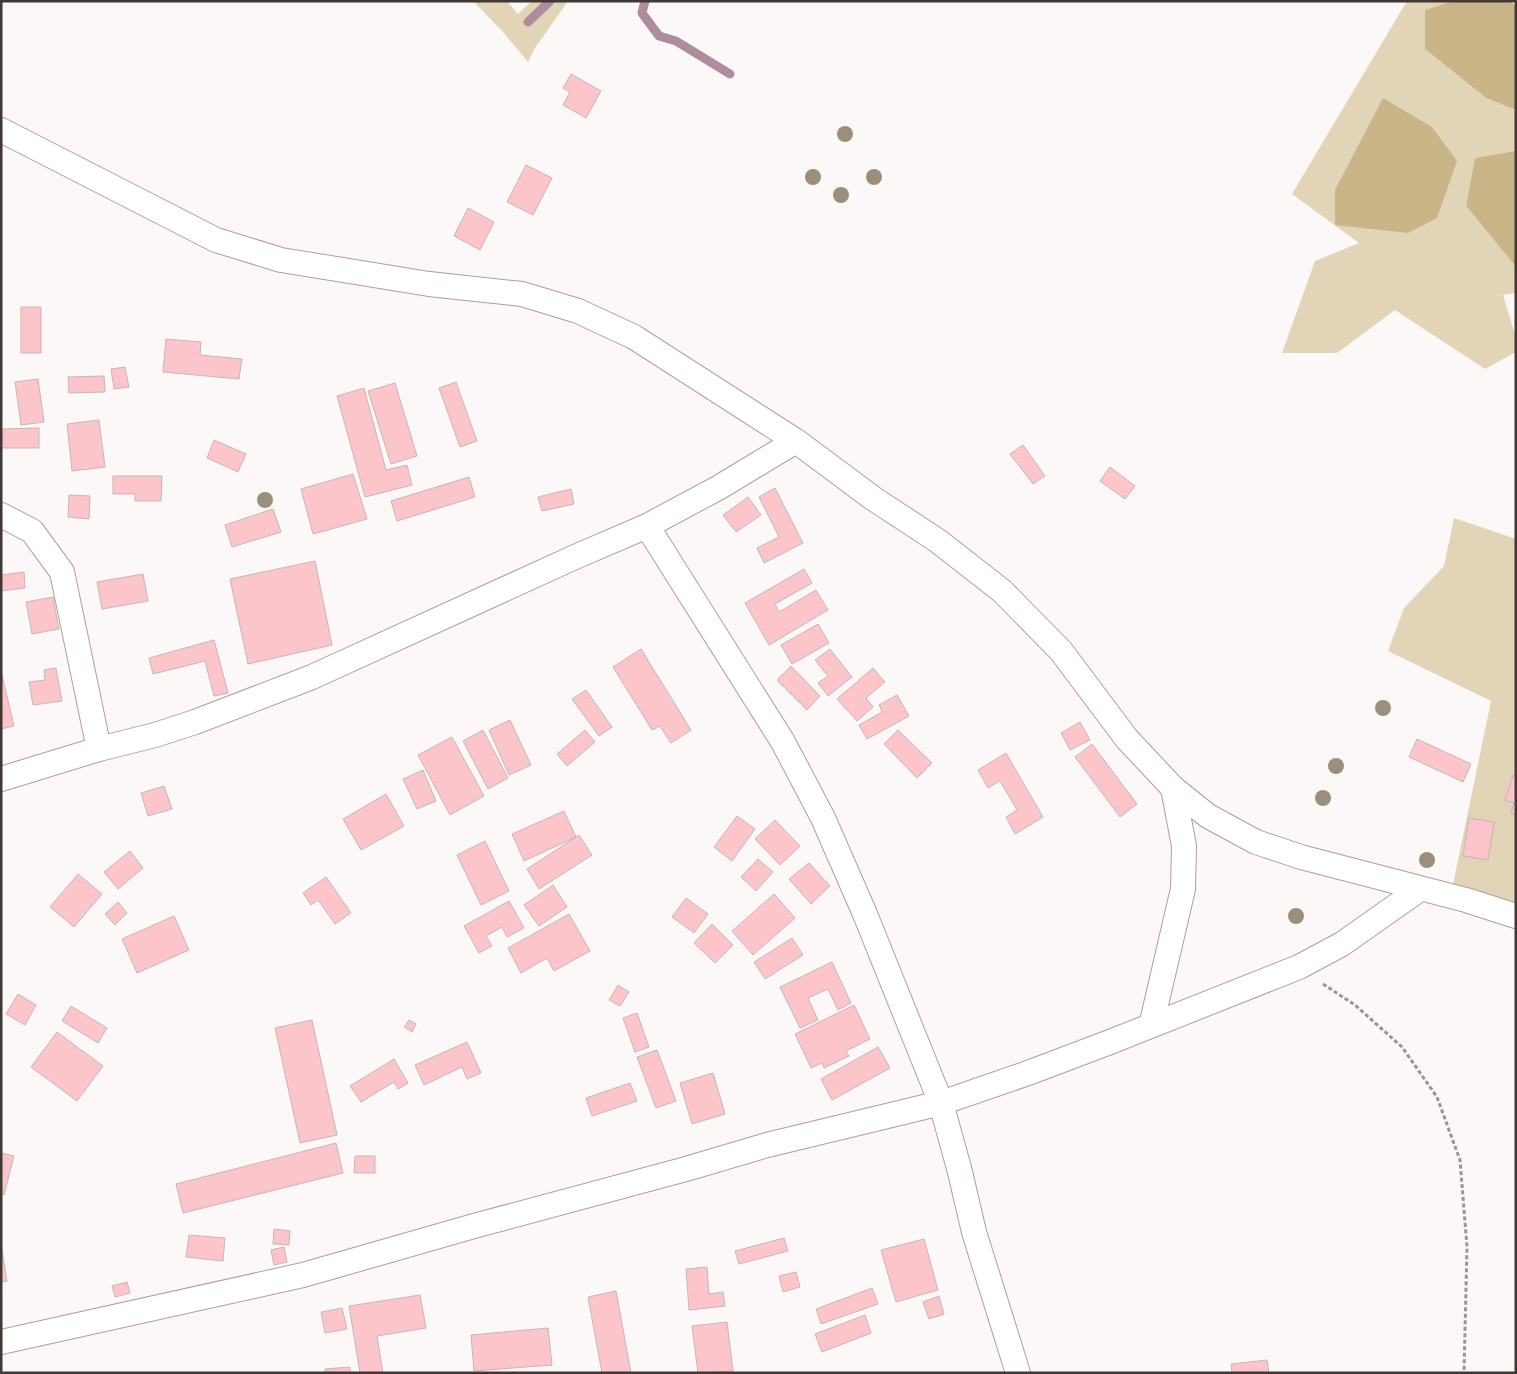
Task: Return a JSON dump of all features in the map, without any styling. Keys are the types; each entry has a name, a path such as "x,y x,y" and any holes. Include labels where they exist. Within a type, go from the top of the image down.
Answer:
{"street":[{"path":"1,130 216,240 281,260 429,284 522,294 578,311 634,337 796,441 874,499 938,541 1002,591 1061,651 1127,738 1173,788 1208,816 1256,842 1301,857 1516,916"},
{"path":"1,779 195,722 312,677 574,557 647,526 718,488 796,441"},
{"path":"1,515 32,531 62,572 99,749"},
{"path":"647,526 783,742 823,818 865,914 941,1103 974,1232 1018,1373"},
{"path":"1151,1026 1183,889 1184,846 1173,788"},
{"path":"1,1342 303,1275 766,1145 941,1103 1028,1073 1299,967 1342,944 1420,889"}],"path":[{"path":"1299,967 1355,1005 1402,1047 1437,1097 1460,1160 1467,1247 1464,1373"}],"shaded area":[{"path":"473,1 507,1 518,14 532,1 568,1 535,48 528,62 504,33"},
{"path":"1407,1 1453,1 1425,10 1425,49 1486,98 1516,110 1516,152 1475,158 1466,206 1516,267 1516,293 1503,295 1516,338 1516,352 1485,369 1395,310 1337,353 1282,353 1315,261 1359,243 1292,194"},
{"path":"1453,1 1510,1 1516,6 1516,110 1486,98 1425,49 1425,10"},
{"path":"1383,98 1432,127 1457,161 1437,218 1408,233 1335,225 1335,190"},
{"path":"1516,152 1516,267 1466,206 1475,158"},
{"path":"1454,518 1516,539 1516,911 1451,894 1491,701 1388,651 1404,608 1444,566"}],"building":[{"path":"571,74 601,91 586,118 563,105 570,92 563,88"},
{"path":"526,165 552,178 533,215 507,202"},
{"path":"468,208 494,222 480,250 454,236"},
{"path":"21,307 41,307 41,353 21,353"},
{"path":"166,339 201,342 200,355 242,359 239,379 163,372"},
{"path":"125,367 129,387 114,389 111,369"},
{"path":"104,376 105,392 69,393 68,377"},
{"path":"38,379 44,422 21,425 15,382"},
{"path":"456,382 477,441 460,447 439,388"},
{"path":"395,383 417,456 391,464 368,391"},
{"path":"364,388 386,470 407,465 412,485 365,497 337,396"},
{"path":"99,420 105,467 72,471 67,424"},
{"path":"39,428 39,448 1,448 1,429"},
{"path":"214,440 246,454 238,472 207,458"},
{"path":"1023,445 1045,476 1033,484 1010,454"},
{"path":"1110,467 1135,486 1125,499 1100,481"},
{"path":"353,474 367,519 313,534 301,489"},
{"path":"113,476 162,476 161,501 135,501 135,494 113,494"},
{"path":"469,477 475,497 397,521 391,501"},
{"path":"775,488 803,543 764,563 757,548 779,537 759,497"},
{"path":"571,489 574,504 542,511 538,497"},
{"path":"69,495 90,496 89,519 68,517"},
{"path":"748,497 761,515 736,532 723,515"},
{"path":"273,509 281,532 232,547 225,525"},
{"path":"315,561 332,645 248,664 230,579"},
{"path":"804,569 812,583 775,604 779,612 816,590 828,610 769,645 745,603"},
{"path":"24,572 25,588 1,591 1,575"},
{"path":"143,574 148,601 102,609 97,582"},
{"path":"53,597 59,629 32,634 26,602"},
{"path":"818,624 829,643 792,664 781,645"},
{"path":"214,640 228,693 214,696 205,661 153,674 149,658"},
{"path":"641,649 691,730 671,743 660,726 652,730 613,667"},
{"path":"830,649 852,677 828,696 818,683 828,676 815,660"},
{"path":"791,666 820,696 807,710 777,680"},
{"path":"56,668 62,701 33,705 29,682 45,680 44,670"},
{"path":"873,668 885,682 866,698 873,707 857,721 837,699"},
{"path":"1,676 14,726 1,729"},
{"path":"586,690 612,727 599,736 572,699"},
{"path":"897,695 909,716 867,739 859,725 882,712 879,705"},
{"path":"510,720 531,765 509,775 489,730"},
{"path":"1080,722 1090,740 1070,750 1061,733"},
{"path":"483,730 508,778 488,789 463,741"},
{"path":"585,730 595,742 567,766 557,754"},
{"path":"898,730 932,763 917,778 884,744"},
{"path":"452,737 484,796 450,815 418,755"},
{"path":"1417,739 1471,764 1463,782 1409,757"},
{"path":"1092,744 1137,804 1120,817 1075,757"},
{"path":"1006,753 1043,817 1015,834 1006,817 1017,810 1000,781 988,788 978,770"},
{"path":"423,770 436,801 417,809 403,779"},
{"path":"1513,775 1516,775 1516,815 1511,813 1514,803 1505,800"},
{"path":"164,786 172,809 148,816 141,793"},
{"path":"386,794 404,826 361,850 343,819"},
{"path":"564,811 576,837 524,861 512,834"},
{"path":"737,816 755,829 732,861 714,847"},
{"path":"1469,818 1494,822 1488,860 1463,856"},
{"path":"775,820 800,846 780,865 755,839"},
{"path":"579,835 592,855 539,889 527,869"},
{"path":"485,841 509,891 481,905 457,855"},
{"path":"130,851 143,868 118,889 104,872"},
{"path":"758,859 773,872 756,891 741,877"},
{"path":"809,863 830,886 811,904 789,879"},
{"path":"78,874 102,894 74,927 50,907"},
{"path":"326,877 351,913 335,924 318,900 311,905 303,893"},
{"path":"553,885 567,907 539,926 524,905"},
{"path":"774,894 795,918 753,955 732,931"},
{"path":"686,898 708,914 694,933 672,917"},
{"path":"509,901 524,928 507,937 502,927 486,936 492,946 479,953 464,926"},
{"path":"118,902 127,913 115,925 105,914"},
{"path":"569,914 590,951 554,971 547,958 521,973 508,948"},
{"path":"174,916 189,950 137,973 122,939"},
{"path":"712,924 733,945 715,963 694,943"},
{"path":"792,938 803,955 765,979 754,962"},
{"path":"832,962 851,1003 838,1010 828,989 808,998 818,1020 800,1028 780,987"},
{"path":"618,985 629,992 620,1006 609,1000"},
{"path":"18,994 36,1005 25,1025 6,1014"},
{"path":"854,1005 870,1039 846,1051 849,1056 824,1068 822,1063 811,1068 795,1034"},
{"path":"71,1006 107,1028 98,1043 62,1021"},
{"path":"637,1013 649,1047 635,1052 623,1018"},
{"path":"312,1020 337,1135 300,1143 275,1028"},
{"path":"409,1020 416,1024 412,1032 404,1027"},
{"path":"57,1032 103,1066 77,1101 31,1067"},
{"path":"467,1042 481,1073 467,1079 462,1067 424,1085 415,1065"},
{"path":"878,1047 890,1068 832,1100 821,1079"},
{"path":"657,1050 676,1101 656,1108 637,1057"},
{"path":"394,1059 408,1083 398,1089 394,1082 361,1102 350,1086"},
{"path":"713,1073 725,1114 692,1124 680,1083"},
{"path":"630,1083 637,1101 592,1116 586,1098"},
{"path":"336,1143 343,1173 183,1213 176,1184"},
{"path":"1,1153 14,1156 4,1195 1,1194"},
{"path":"355,1156 375,1156 375,1173 354,1173"},
{"path":"274,1229 290,1231 289,1245 273,1244"},
{"path":"189,1235 225,1238 223,1261 186,1257"},
{"path":"784,1238 788,1251 739,1264 735,1251"},
{"path":"924,1239 938,1290 896,1302 881,1250"},
{"path":"1,1244 7,1281 1,1282"},
{"path":"284,1247 287,1262 274,1265 271,1250"},
{"path":"707,1267 709,1294 723,1292 725,1306 689,1310 686,1269"},
{"path":"796,1272 800,1287 783,1292 779,1276"},
{"path":"127,1282 130,1293 115,1297 112,1286"},
{"path":"872,1288 878,1304 821,1324 816,1309"},
{"path":"616,1291 631,1373 602,1373 588,1297"},
{"path":"420,1295 426,1328 377,1336 383,1373 360,1373 349,1306"},
{"path":"939,1296 944,1314 929,1319 923,1302"},
{"path":"342,1308 347,1329 325,1333 321,1312"},
{"path":"865,1315 871,1333 822,1352 815,1334"},
{"path":"727,1322 733,1371 698,1373 692,1326"},
{"path":"548,1328 552,1365 474,1371 471,1335"},
{"path":"1267,1360 1269,1373 1232,1373 1231,1364"},
{"path":"350,1367 350,1373 325,1373 325,1369"}],"waterway":[{"path":"528,22 550,1"},
{"path":"645,1 642,13 659,36 676,41 730,74"}]}
